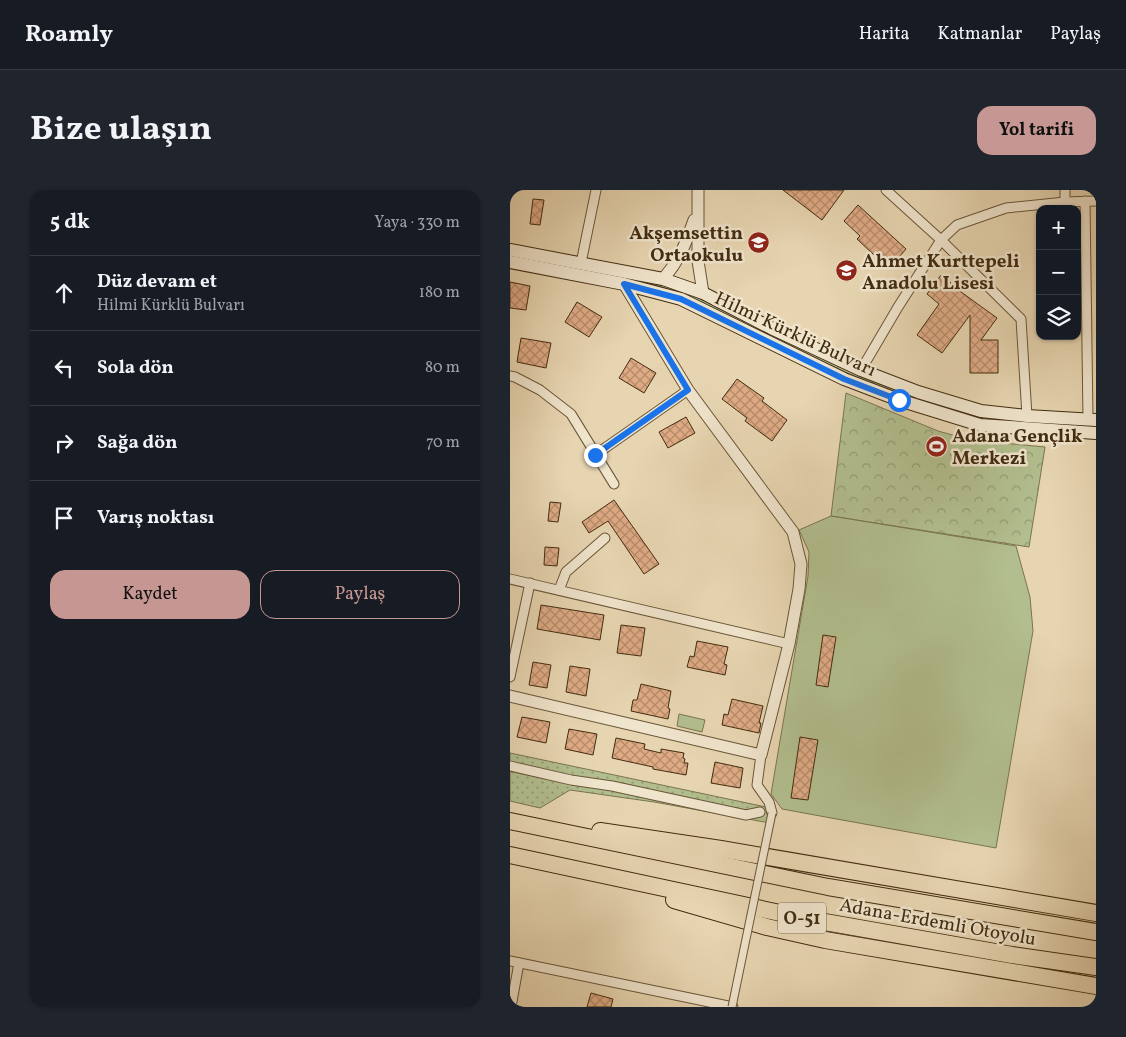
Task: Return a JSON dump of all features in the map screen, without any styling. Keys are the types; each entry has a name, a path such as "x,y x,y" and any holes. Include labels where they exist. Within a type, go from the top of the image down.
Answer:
{"highway":[{"path":"518,822 620,833 1096,913"},
{"name":"Adana-Erdemli Otoyolu","path":"518,822 828,887 1096,932"},
{"name":"Adana-Erdemli Otoyolu","path":"510,855 808,919 1012,955 1096,967"},
{"path":"533,860 767,927 825,940 1096,986"}],"main road":[{"name":"Hilmi Kürklü Bulvarı","path":"510,250 663,279 703,293 770,328 861,370 918,392 981,411 1092,420"},
{"name":"Hilmi Kürklü Bulvarı","path":"510,262 624,284 681,299 844,379 899,400 980,424 1096,433"}],"street":[{"path":"581,263 596,190"},
{"path":"698,190 698,261 703,293"},
{"path":"886,190 941,240 1021,319 1027,416"},
{"path":"1065,190 1065,202"},
{"path":"1085,201 1085,268 1092,340 1092,420"},
{"path":"861,370 898,307 941,240 957,225 1006,208 1096,201"},
{"path":"663,279 674,267 685,245 697,211"},
{"path":"1085,268 1096,268"},
{"path":"511,1007 514,962 733,1007 772,813 769,802 757,785 761,755 789,644 799,589 801,564 793,532 688,390 624,284"},
{"path":"510,376 516,377 540,390 570,414 614,484"},
{"path":"595,455 688,390"},
{"path":"559,590 566,572 605,538"},
{"path":"510,579 789,644"},
{"path":"510,677 530,583"},
{"path":"510,696 761,755"},
{"path":"510,766 746,815 760,812"}],"green space":[{"path":"510,257 659,284 688,293 861,377 928,402 987,418 1096,425 1096,428 985,420 894,393 860,379 687,296 659,286"},
{"path":"846,393 938,431 971,440 1045,447 1029,547 831,516"},
{"path":"831,516 1016,546 1030,597 1033,631 996,848 782,809 771,794 808,576 809,552 799,530"},
{"path":"679,714 705,720 702,732 677,726"},
{"path":"510,753 766,807 773,814 770,823 654,802 570,790 540,808 510,801"}],"building":[{"path":"783,190 844,190 822,220"},
{"path":"533,199 544,200 540,225 530,224"},
{"path":"858,205 906,249 893,264 878,251 874,255 857,239 860,236 844,221"},
{"path":"941,275 950,284 997,318 981,340 998,340 998,373 970,373 970,315 942,353 917,335 939,304 927,294"},
{"path":"510,282 530,286 526,310 510,308"},
{"path":"577,302 602,317 589,337 565,322"},
{"path":"521,338 551,343 546,368 517,362"},
{"path":"631,358 656,373 644,393 619,378"},
{"path":"737,379 764,398 762,401 787,420 772,441 745,421 747,418 722,399"},
{"path":"686,417 695,433 668,448 659,432"},
{"path":"614,500 659,564 644,574 608,521 589,533 582,522"},
{"path":"550,502 561,503 558,522 548,521"},
{"path":"545,547 559,548 557,566 544,565"},
{"path":"541,605 604,615 600,640 537,629"},
{"path":"621,625 645,628 641,656 617,653"},
{"path":"823,635 836,637 828,687 816,685"},
{"path":"697,641 728,647 724,664 727,665 725,675 687,667 690,656 694,657"},
{"path":"533,662 551,665 547,688 529,685"},
{"path":"570,666 590,669 586,696 566,692"},
{"path":"641,684 671,691 668,719 631,711 633,700 637,700"},
{"path":"732,699 763,706 759,733 722,725 724,714 728,715"},
{"path":"522,717 550,722 546,743 517,737"},
{"path":"569,729 597,734 593,755 565,749"},
{"path":"800,737 818,740 808,800 791,798"},
{"path":"616,738 645,744 644,749 661,753 661,749 684,753 684,763 688,763 686,775 653,769 653,767 612,758"},
{"path":"715,762 743,768 740,788 711,783"},
{"path":"591,993 613,999 611,1007 587,1007"}],"place":[{"name":"Akşemsettin Ortaokulu","path":"759,243"},
{"name":"Ahmet Kurttepeli Anadolu Lisesi","path":"846,271"},
{"name":"Adana Gençlik Merkezi","path":"936,446"}],"route":[{"path":"595,455 688,390 624,284 681,299 844,379 899,400"}]}
